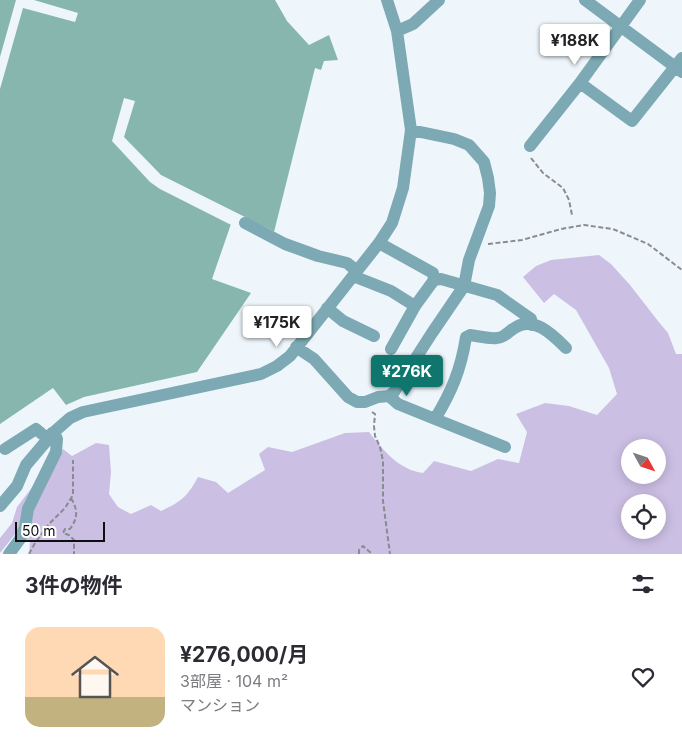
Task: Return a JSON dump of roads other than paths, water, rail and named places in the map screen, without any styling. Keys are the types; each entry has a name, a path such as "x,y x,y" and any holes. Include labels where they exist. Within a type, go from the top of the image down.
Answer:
{"street":[{"path":"0,506 18,486 26,465 51,435 70,418 83,412 261,374 277,366 290,356 379,243 392,223 404,188 411,130 397,30 387,0"},
{"path":"397,30 413,24 439,0"},
{"path":"580,83 632,121 680,66 585,0"},
{"path":"530,146 580,83 640,0"},
{"path":"296,347 314,359 348,397 357,402 389,396 394,392 464,286 469,260 489,206 490,193 484,162 469,145 454,139 411,130"},
{"path":"245,223 284,244 318,256 347,263 355,274 391,291 415,306"},
{"path":"379,243 423,266 433,273 434,280 415,306 391,349"},
{"path":"434,280 441,279 497,295 531,319 532,324"},
{"path":"327,308 343,320 374,336"},
{"path":"435,419 446,402 461,365 466,337 470,335 497,338 506,335 514,327 532,324 546,329 566,348"},
{"path":"389,396 398,404 505,447"},
{"path":"5,449 36,429 58,439 56,452 28,509 25,527 20,539 9,554"}]}
